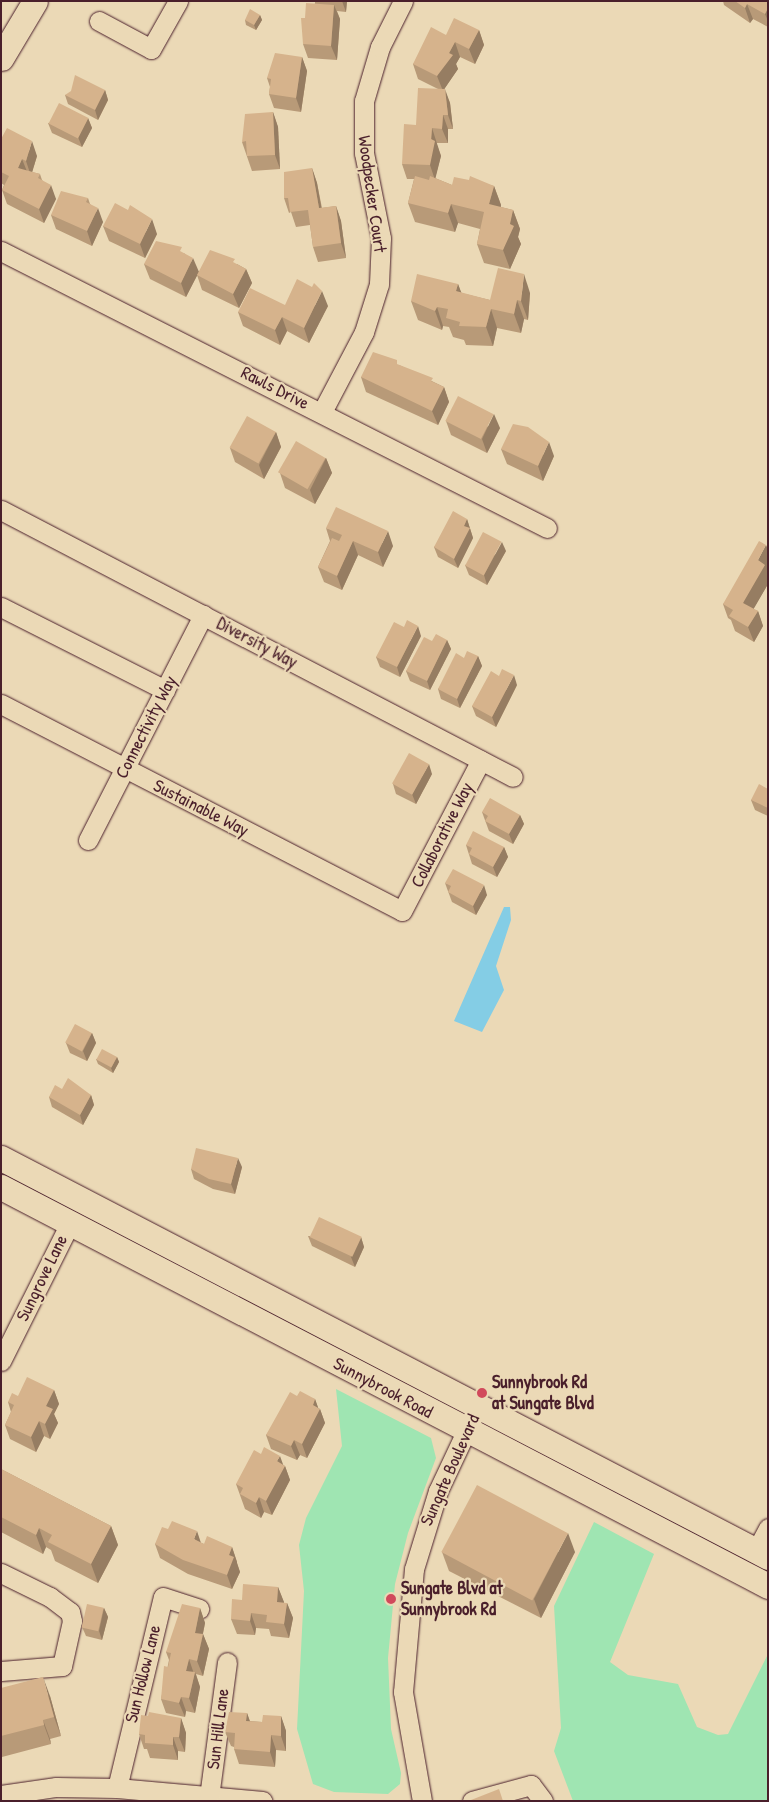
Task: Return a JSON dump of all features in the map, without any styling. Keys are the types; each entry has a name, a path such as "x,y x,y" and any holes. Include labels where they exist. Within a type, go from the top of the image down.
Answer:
{"main road":[{"path":"1,58 35,1"},
{"name":"Sunnybrook Road","path":"1,1158 762,1554"},
{"name":"Sunnybrook Road","path":"1,1187 466,1432 768,1586"}],"street":[{"path":"99,21 152,48 178,1"},
{"name":"Woodpecker Court","path":"322,412 364,332 379,284 381,238 364,153 364,102 380,47 403,1"},
{"name":"Rawls Drive","path":"1,251 322,412 547,528"},
{"name":"Diversity Way","path":"1,510 513,777"},
{"path":"1,607 165,690"},
{"name":"Connectivity Way","path":"88,840 203,615"},
{"name":"Sustainable Way","path":"1,704 402,911"},
{"name":"Collaborative Way","path":"402,911 481,760"},
{"name":"Sungrove Lane","path":"1,1361 70,1223"},
{"name":"Sungate Boulevard","path":"422,1801 403,1692 406,1622 423,1532 478,1406"},
{"path":"762,1554 768,1528"},
{"path":"1,1573 50,1598 70,1612 72,1621 62,1666 1,1671"},
{"name":"Sun Hollow Lane","path":"117,1788 163,1597 199,1610"},
{"name":"Sun Hill Lane","path":"210,1797 227,1662"},
{"path":"472,1801 531,1785 543,1801"},
{"path":"1,1795 56,1787 117,1788 262,1801"}],"green space":[{"path":"336,1389 431,1438 436,1458 408,1533 395,1584 388,1658 391,1729 401,1773 400,1784 388,1794 334,1792 313,1784 297,1729 304,1591 299,1545 306,1518 342,1446"},
{"path":"594,1522 654,1554 610,1662 628,1675 678,1684 697,1727 718,1735 728,1734 768,1654 768,1801 573,1801 554,1751 561,1728 554,1606"}],"water":[{"path":"504,907 510,907 511,920 496,966 504,990 482,1032 454,1021"}],"building":[{"path":"735,1 768,1 768,8 765,14 747,4 745,8"},
{"path":"306,3 334,5 331,46 303,44 301,18 305,18"},
{"path":"250,9 260,15 254,25 245,20"},
{"path":"454,18 479,30 469,49 455,42 449,53 453,55 437,76 413,64 431,27 446,35"},
{"path":"275,53 302,57 296,98 269,94 271,79 267,78"},
{"path":"75,75 105,90 95,110 65,95 71,91"},
{"path":"418,88 445,89 448,115 443,115 442,129 432,128 431,139 435,141 430,165 402,164 404,124 416,125"},
{"path":"59,103 88,118 78,138 49,123"},
{"path":"273,112 275,155 247,156 246,141 242,142 245,114"},
{"path":"7,128 32,141 26,161 22,159 18,168 40,174 38,178 51,185 39,209 2,190 9,176 1,172 1,139"},
{"path":"312,168 319,208 336,206 341,243 313,247 308,210 290,212 288,198 284,198 284,172"},
{"path":"415,176 429,180 430,176 452,185 454,177 469,180 470,176 494,186 489,204 513,210 510,224 514,226 503,250 477,244 484,212 451,204 448,213 408,203"},
{"path":"61,191 88,198 86,202 98,208 87,231 51,215"},
{"path":"115,203 128,210 130,205 152,219 140,244 103,226"},
{"path":"156,241 182,247 180,251 193,258 181,283 144,264"},
{"path":"210,250 235,259 233,262 246,269 233,294 197,275"},
{"path":"498,268 524,274 521,301 517,300 514,314 491,309 486,327 459,326 460,322 446,318 448,309 437,307 435,311 411,301 417,274 458,284 456,291 490,300"},
{"path":"297,279 312,287 314,283 322,291 304,328 282,317 275,330 238,312 250,288 285,305"},
{"path":"373,352 397,360 397,364 433,378 431,381 444,387 432,411 361,377"},
{"path":"458,396 494,414 481,439 445,421"},
{"path":"247,416 276,432 258,463 230,447"},
{"path":"513,424 528,427 549,442 538,466 501,449"},
{"path":"296,441 325,458 307,489 278,472"},
{"path":"336,507 388,531 378,552 353,541 337,576 318,567 332,538 339,541 342,535 326,528"},
{"path":"453,511 467,519 464,526 470,528 454,559 434,547"},
{"path":"483,532 502,542 484,575 465,566"},
{"path":"759,541 766,545 758,560 765,565 743,603 758,611 748,627 729,616 733,610 723,604"},
{"path":"407,620 418,626 397,667 376,657 394,622 404,627"},
{"path":"436,634 447,640 427,681 406,671 424,637 432,641"},
{"path":"467,651 478,656 457,699 438,689 456,653 464,658"},
{"path":"502,669 514,675 492,717 472,706 491,671 499,676"},
{"path":"409,753 429,764 412,795 392,784"},
{"path":"759,784 768,789 768,808 751,800"},
{"path":"490,798 520,815 509,834 485,821 488,816 482,812"},
{"path":"473,831 504,847 493,867 469,854 472,848 466,845"},
{"path":"453,869 484,885 473,906 448,892 451,886 445,883"},
{"path":"75,1024 92,1033 82,1051 65,1043"},
{"path":"102,1049 117,1057 111,1068 96,1060"},
{"path":"68,1078 91,1095 80,1115 49,1097 55,1085 62,1089"},
{"path":"196,1148 238,1158 231,1184 209,1179 191,1169"},
{"path":"319,1217 362,1237 352,1257 310,1237"},
{"path":"27,1377 54,1390 46,1406 53,1409 45,1424 39,1421 31,1437 5,1425 14,1405 8,1402 12,1393 18,1396"},
{"path":"300,1391 315,1399 313,1405 320,1409 302,1444 294,1440 291,1446 266,1435 290,1392 297,1396"},
{"path":"264,1447 280,1456 277,1461 285,1466 266,1501 259,1497 256,1503 240,1494 243,1488 236,1484 254,1450 261,1454"},
{"path":"1,1469 111,1526 91,1564 48,1542 52,1535 39,1528 36,1535 1,1517"},
{"path":"477,1485 568,1533 532,1600 441,1552"},
{"path":"172,1521 197,1531 194,1539 204,1544 207,1536 232,1547 229,1555 234,1557 227,1575 183,1560 155,1544 162,1527 168,1529"},
{"path":"243,1584 278,1587 277,1602 287,1603 284,1624 266,1622 267,1615 251,1613 250,1621 231,1619 232,1599 242,1600"},
{"path":"87,1604 104,1608 98,1631 82,1627"},
{"path":"182,1604 200,1608 195,1633 203,1634 197,1661 189,1659 186,1671 195,1672 189,1698 181,1697 179,1703 161,1699 164,1666 168,1667 171,1653 166,1652"},
{"path":"43,1677 54,1717 43,1720 44,1725 1,1736 1,1688"},
{"path":"149,1712 181,1718 179,1737 173,1737 173,1745 145,1743 145,1735 139,1734 141,1715 148,1716"},
{"path":"229,1712 247,1713 246,1721 262,1722 263,1715 281,1716 281,1736 271,1735 270,1752 234,1749 235,1733 225,1732"},
{"path":"499,1789 503,1801 471,1801 471,1800"}],"place":[{"name":"Sunnybrook Rd at Sungate Blvd","path":"482,1393"},
{"name":"Sungate Blvd at Sunnybrook Rd","path":"391,1599"}]}
